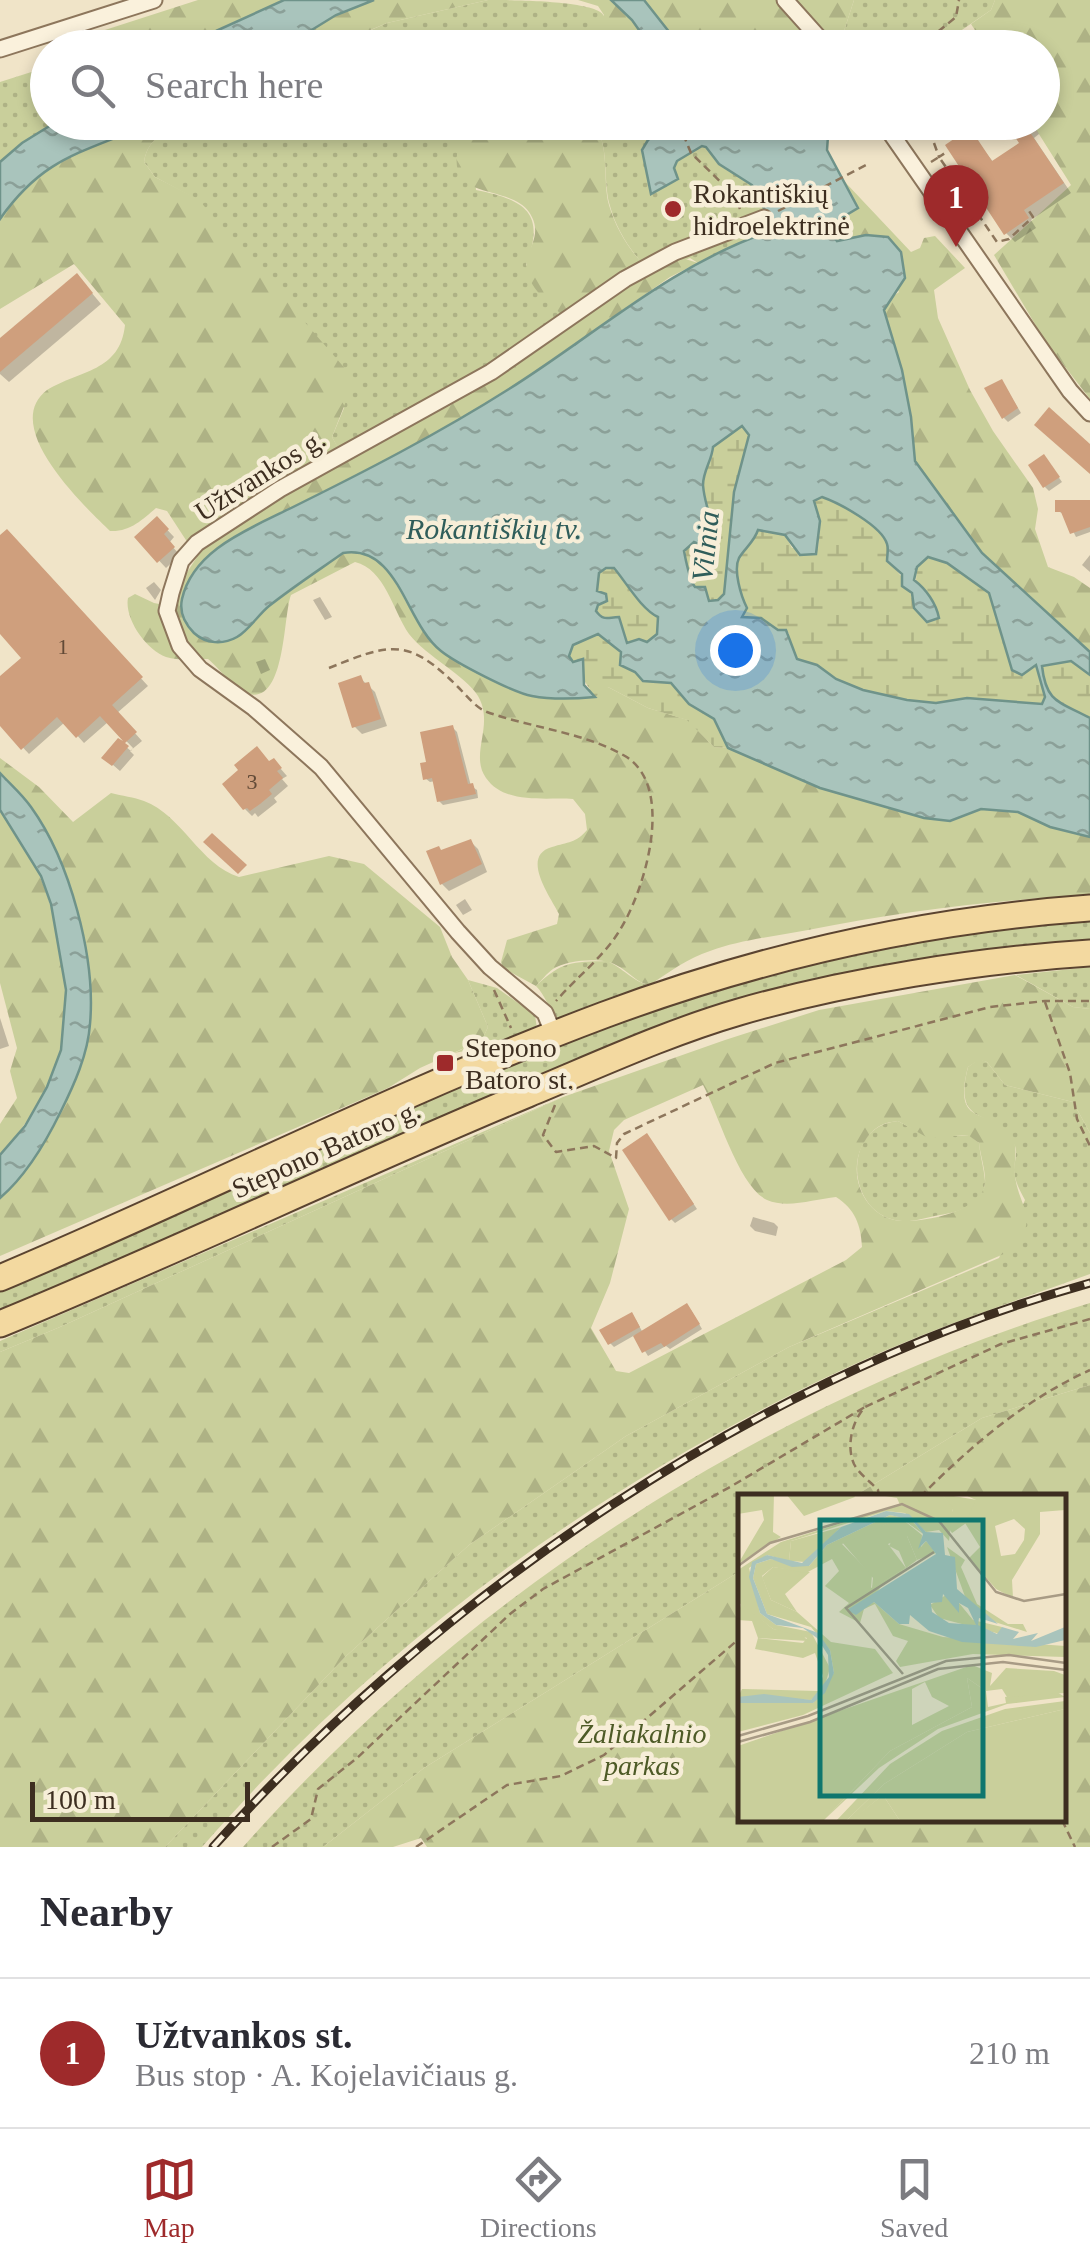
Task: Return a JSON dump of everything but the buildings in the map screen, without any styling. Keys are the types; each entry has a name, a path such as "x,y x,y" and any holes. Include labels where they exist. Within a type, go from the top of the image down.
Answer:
{"main road":[{"name":"Stepono Batoro g.","path":"0,1278 522,1049 550,1024 843,944 986,918 1090,908"},
{"name":"Stepono Batoro g.","path":"0,1324 464,1121 690,1028 785,1000 844,988 997,962 1090,953"}],"street":[{"path":"62,30 154,0"},
{"path":"785,0 812,30"},
{"path":"0,50 30,40"},
{"path":"896,140 1070,391 1090,413"},
{"name":"Užtvankos g.","path":"550,1024 490,966 321,767 254,708 200,669 180,646 167,611 181,561 197,544 280,489 491,372 625,279 674,252 756,221"}],"path":[{"path":"940,30 956,17 959,0"},
{"path":"685,140 690,153 756,221 866,165"},
{"path":"934,143 939,157 997,242 1009,239 1033,217 1027,208"},
{"path":"917,170 948,151"},
{"path":"330,668 366,654 406,648 454,682 482,710 590,740 629,758 645,780 652,807 650,848 632,908 550,1024"},
{"path":"490,966 495,997 522,1049"},
{"path":"1044,1001 1070,1073 1077,1118 1090,1146"},
{"path":"563,1102 554,1106 543,1135 556,1152 594,1146 616,1158 624,1134 775,1063 990,1007 1090,1001"},
{"path":"272,1847 311,1820 318,1789 357,1758 510,1614 543,1589 808,1443 864,1407 1001,1344 1090,1319"},
{"path":"923,1494 959,1458 1036,1398 1090,1370"},
{"path":"864,1407 854,1418 851,1451 855,1467 879,1494"},
{"path":"416,1847 507,1785 560,1776 604,1756 738,1640"},
{"path":"1063,1822 1076,1847"}],"green space":[{"path":"198,0 284,0 218,30 105,30"},
{"path":"374,0 488,0 370,30 312,30 336,15"},
{"path":"488,0 552,2 586,7 604,16 602,30 371,30"},
{"path":"578,0 611,0 639,30 600,30 604,15 598,6"},
{"path":"644,0 854,0 844,30 668,30"},
{"path":"854,0 995,0 991,10 962,30 844,30"},
{"path":"995,0 1090,0 1090,399 1045,341 994,255 1071,185 1043,140 1060,140 1060,30 975,30 971,24 991,10"},
{"path":"30,72 30,138 0,162 0,82"},
{"path":"107,140 156,140 144,162 155,177 198,199 348,372 350,391 332,437 344,458 449,406 573,325 540,295 530,280 526,264 535,229 529,212 509,198 463,180 457,155 463,140 602,140 609,205 631,249 650,272 679,257 698,263 670,277 510,389 408,449 241,533 211,553 186,588 182,614 239,636 267,608 344,552 358,550 373,556 388,570 422,630 440,650 529,696 608,687 648,708 688,720 714,747 728,748 820,788 950,821 981,809 1018,812 1050,827 1090,837 1090,895 913,912 746,941 694,957 650,985 602,961 559,966 536,986 503,968 507,940 557,924 559,914 540,877 538,859 552,847 583,834 587,830 585,814 573,799 514,796 494,787 486,778 480,759 484,718 478,696 409,634 374,573 355,562 291,595 276,672 261,693 244,692 208,659 176,659 158,653 133,624 128,598 135,594 175,607 180,583 197,557 167,511 156,508 130,527 110,531 50,464 33,423 35,405 47,390 107,361 122,340 125,325 74,264 0,309 0,219 43,170"},
{"path":"471,140 476,190 508,199 527,212 534,233 526,265 574,324 449,406 344,459 332,437 344,408 198,200 155,177 144,162 154,141"},
{"path":"602,140 648,140 651,194 677,179 677,161 702,146 707,147 719,164 752,185 773,226 768,232 698,263 690,258 650,273 626,241 613,215"},
{"path":"845,182 911,252 920,248 924,238 935,236 965,268 934,290 938,318 970,390 1033,488 1038,509 1035,529 1048,567 1090,588 1090,652 982,553 915,461 902,370 884,310 888,300 899,292 867,235 837,241 831,233 832,224 858,208"},
{"path":"741,426 749,435 734,492 724,594 709,601 705,587 695,587 689,579 684,551 694,542 709,547 704,475 713,447"},
{"path":"822,497 859,516 883,537 888,546 887,561 905,582 914,608 917,567 929,556 947,563 990,593 1022,675 1036,665 1045,697 1042,705 967,698 936,703 863,690 836,679 817,665 797,659 790,648 789,633 760,618 741,617 746,608 737,576 741,554 758,530 785,535 792,548 818,549 820,521 814,501"},
{"path":"614,568 650,613 658,617 657,634 647,642 627,643 617,616 609,620 596,611 597,605 607,600 597,592 599,573"},
{"path":"598,634 621,652 621,665 643,681 671,683 689,704 715,719 728,748 714,747 687,720 648,708 608,687 595,697 568,656 573,645"},
{"path":"1071,661 1090,675 1090,718 1063,705 1047,688 1042,666"},
{"path":"0,758 39,787 73,822 111,793 144,801 169,817 213,862 239,877 329,856 364,864 440,927 488,1027 482,1040 420,1068 388,1088 0,1256 0,1198 53,1128 74,1084 90,1028 91,996 77,913 65,872 30,805 0,773"},
{"path":"0,810 18,834 46,891 62,956 65,1020 61,1049 45,1092 0,1155 0,1124 17,1098 10,1071 17,1048 0,983"},
{"path":"1090,916 1090,944 762,997 0,1316 0,1288 521,1059 689,995 904,941"},
{"path":"607,961 650,985 561,1021 536,986 568,964"},
{"path":"1090,967 1090,1009 1073,1007 1016,975"},
{"path":"1015,975 1073,1007 1090,1009 1090,1133 1073,1102 1005,1085 987,1062 979,1060 968,1067 964,1087 969,1109 1004,1127 1014,1142 1015,1176 1027,1221 1013,1250 789,1347 626,1436 469,1545 345,1657 165,1847 0,1847 0,1352 563,1097 819,1010","holes":["703,1085 738,1165 757,1192 767,1200 783,1204 836,1197 856,1218 862,1247 846,1260 629,1373 616,1371 591,1328 610,1283 629,1209 609,1151 614,1130 624,1120","898,1121 928,1138 968,1135 979,1143 985,1178 979,1196 961,1209 923,1220 902,1221 878,1213 862,1194 858,1158 873,1131"]},
{"path":"468,980 497,988 535,1015 537,1029 504,1044 454,1053 482,1040 488,1027"},
{"path":"979,1059 987,1062 1005,1085 1073,1102 1090,1133 1090,1274 884,1351 695,1446 604,1501 431,1626 274,1769 202,1847 165,1847 345,1657 469,1545 626,1436 789,1347 999,1258 1025,1200 1014,1170 1016,1149 1008,1134 971,1110 966,1101 968,1067"},
{"path":"563,1097 60,1327 0,1352 0,1341"},
{"path":"898,1121 932,1134 969,1135 979,1143 985,1181 976,1201 954,1212 907,1221 883,1216 870,1204 857,1171 859,1154 866,1138 879,1127"},
{"path":"1090,1303 1090,1385 982,1418 858,1494 738,1494 738,1572 424,1768 323,1847 243,1847 330,1756 424,1670 524,1590 629,1517 739,1452 853,1394 970,1344"},
{"name":"Žaliakalnio parkas","path":"1090,1385 1090,1847 427,1847 421,1838 393,1847 323,1847 424,1768 738,1572 738,1822 1065,1822 1065,1494 858,1494 982,1418"}],"water":[{"path":"284,0 374,0 312,30 218,30"},
{"path":"611,0 644,0 668,30 639,30"},
{"path":"30,138 110,140 50,168 33,181 0,219 0,162"},
{"name":"Rokantiškių tv.","path":"648,140 828,140 827,150 858,208 833,223 831,233 837,241 866,235 888,237 901,252 905,278 884,310 902,370 915,461 982,553 1090,652 1090,675 1071,661 1042,666 1051,695 1090,718 1090,837 1050,827 1018,812 981,809 950,821 924,818 820,788 728,748 714,719 689,704 671,683 643,681 620,665 621,652 598,634 573,645 569,656 573,662 583,659 584,685 595,697 548,698 512,689 441,651 418,623 389,573 362,553 343,553 269,606 232,640 209,641 188,626 181,604 188,582 210,554 225,543 455,422 666,282 773,226 752,185 719,164 706,147 677,161 674,168 678,179 651,194 642,150","holes":["742,426 749,435 734,492 724,594 709,601 705,587 693,584 684,551 694,542 708,548 711,529 703,485 713,447","822,497 859,516 883,537 887,561 902,574 902,586 912,593 914,608 927,622 939,618 938,612 914,580 917,567 928,557 947,563 989,593 1012,670 1022,675 1036,665 1045,697 1042,704 967,698 936,703 863,690 836,679 817,665 797,659 786,630 778,630 761,618 742,617 747,608 737,576 739,558 758,530 785,535 800,555 816,554 820,521 814,501","614,568 640,602 658,617 657,634 647,642 639,639 627,643 619,617 601,617 596,611 598,605 607,601 606,594 597,591 599,573"]},
{"path":"0,773 31,807 58,854 84,941 91,998 86,1047 71,1091 35,1158 0,1198 0,1155 25,1126 47,1087 61,1050 66,990 51,904 41,876 0,810"}],"railway":[{"path":"213,1847 303,1754 400,1665 504,1581 613,1504 727,1435 845,1374 966,1323 1090,1283"}],"place":[{"name":"Rokantiškių hidroelektrinė","path":"673,209"},
{"name":"Užtvankos st.","path":"956,247"},
{"name":"Stepono Batoro st.","path":"445,1063"}],"water label":[{"name":"Vilnia","path":"705,546"}]}
